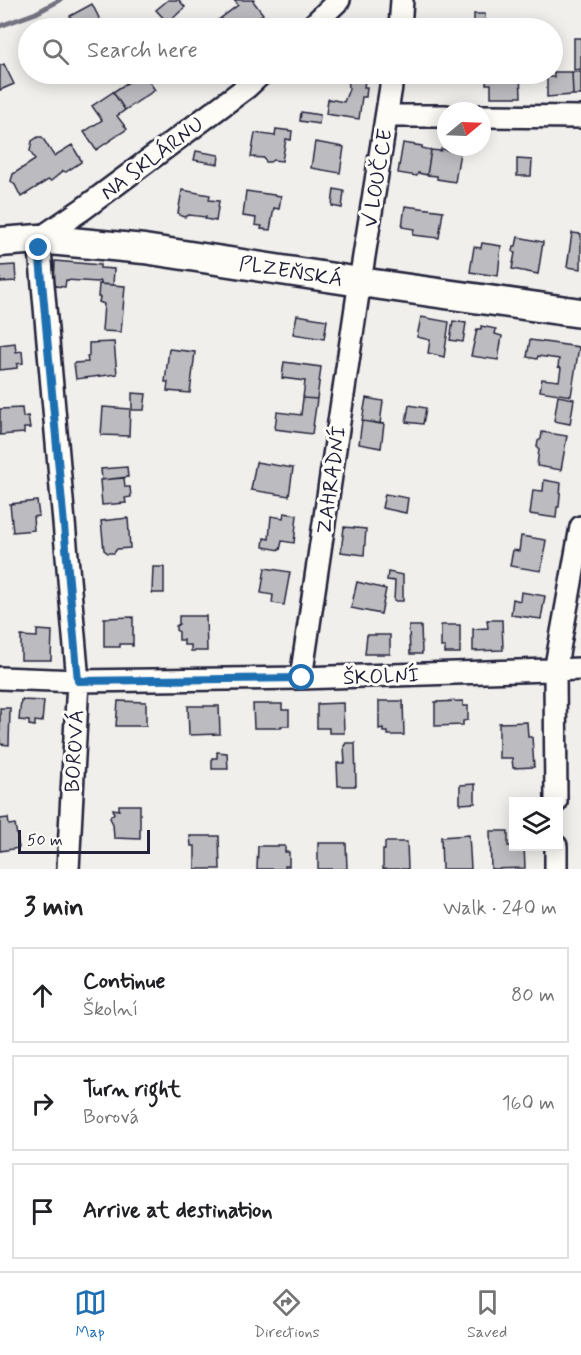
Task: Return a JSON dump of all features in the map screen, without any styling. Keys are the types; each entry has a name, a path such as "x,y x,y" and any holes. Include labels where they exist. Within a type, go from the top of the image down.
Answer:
{"main road":[{"name":"PLZEŇSKÁ","path":"0,242 39,239 144,249 581,313"}],"street":[{"path":"320,18 339,0"},
{"path":"401,18 402,0"},
{"name":"NA SKLÁRNU","path":"39,239 83,209 250,84"},
{"name":"V LOUČCE","path":"360,282 392,84"},
{"path":"387,116 437,116"},
{"path":"491,117 581,117"},
{"name":"BOROVÁ","path":"39,239 78,681 68,869"},
{"name":"ZAHRADNÍ","path":"302,678 360,282"},
{"path":"556,797 555,671 581,527"},
{"name":"ŠKOLNÍ","path":"0,678 78,681 302,678 581,669"},
{"path":"556,851 556,869"}],"building":[{"path":"168,0 179,0 185,7 173,18 163,18 156,10"},
{"path":"234,0 254,0 263,14 257,18 221,18 238,5"},
{"path":"92,4 99,18 71,18 70,16"},
{"path":"474,14 485,14 485,18 474,18"},
{"path":"574,38 581,38 581,69 574,70"},
{"path":"4,64 14,84 0,90 0,66"},
{"path":"563,72 572,72 573,95 547,97 547,84 563,84"},
{"path":"572,72 581,72 581,95 573,95"},
{"path":"125,84 151,84 155,90 125,110 113,92"},
{"path":"349,84 364,84 364,87 367,87 366,97 362,97 359,119 326,114 328,99 344,102"},
{"path":"491,84 520,84 521,97 491,97"},
{"path":"113,92 125,110 117,116 127,129 96,150 84,132 102,120 92,106"},
{"path":"301,112 320,115 319,124 300,121"},
{"path":"276,129 292,131 291,140 286,139 282,161 266,162 264,158 251,157 255,133 275,136"},
{"path":"42,137 54,156 72,145 81,162 21,197 11,181 13,174 35,160 30,151 32,141"},
{"path":"315,142 344,147 340,173 311,168"},
{"path":"403,143 431,150 427,175 398,173"},
{"path":"431,150 437,151 437,156 459,156 455,182 427,175"},
{"path":"196,151 219,155 218,164 194,160"},
{"path":"517,159 532,160 531,176 517,176"},
{"path":"334,189 344,191 342,208 332,206"},
{"path":"182,190 210,195 209,200 219,201 216,221 205,219 206,217 181,216 178,213"},
{"path":"246,191 281,196 279,209 274,208 270,230 261,229 262,226 255,225 256,218 243,216"},
{"path":"405,206 443,211 439,238 413,235 414,229 402,227"},
{"path":"572,233 581,234 581,269 567,267"},
{"path":"518,237 543,242 538,274 512,269 514,246 516,246"},
{"path":"482,243 501,246 498,276 470,272 474,247 481,248"},
{"path":"55,261 100,265 100,268 114,269 113,285 101,284 99,281 66,280 65,287 54,286"},
{"path":"15,265 16,281 0,282 0,266"},
{"path":"99,284 125,286 121,332 102,331 104,304 99,302"},
{"path":"297,315 327,320 324,339 293,334"},
{"path":"421,317 449,322 444,357 428,353 430,340 417,337"},
{"path":"453,321 466,323 463,342 450,340"},
{"path":"481,326 496,329 495,334 502,336 498,360 471,356 477,329 481,329"},
{"path":"530,340 579,347 571,396 540,391 542,379 559,381 561,368 558,367 559,359 527,357"},
{"path":"114,342 117,374 76,379 74,363 88,362 89,343"},
{"path":"15,343 16,352 22,351 23,363 17,364 17,368 0,370 0,345"},
{"path":"169,349 195,352 190,393 167,391 168,382 165,382"},
{"path":"284,362 321,367 317,399 303,398 305,381 282,378"},
{"path":"132,393 146,394 144,410 132,410"},
{"path":"558,396 574,399 570,424 554,421"},
{"path":"303,398 317,399 312,434 275,429 277,412 301,415"},
{"path":"366,398 383,401 380,424 362,421"},
{"path":"409,405 426,408 423,424 406,422"},
{"path":"103,407 130,409 129,436 101,435"},
{"path":"22,408 23,417 28,416 30,428 24,428 24,433 0,435 0,409"},
{"path":"362,421 384,424 381,448 359,444"},
{"path":"542,432 567,436 561,470 537,466 539,449 537,447"},
{"path":"256,462 293,468 289,496 251,490"},
{"path":"127,467 128,477 102,480 101,469"},
{"path":"124,478 125,487 130,487 131,497 125,498 126,503 102,505 100,480"},
{"path":"544,480 561,483 556,518 530,514 533,490 543,491"},
{"path":"385,494 408,498 406,513 382,508"},
{"path":"37,501 39,516 33,517 34,530 13,532 10,504"},
{"path":"284,513 297,515 294,543 282,541 280,550 263,547 264,538 269,539 271,516 283,518"},
{"path":"128,518 130,548 117,549 114,553 108,553 104,550 101,521"},
{"path":"344,527 366,529 364,555 341,552"},
{"path":"521,536 546,540 541,571 510,566 513,550 519,551"},
{"path":"153,567 164,567 164,593 152,593"},
{"path":"265,568 290,572 284,605 272,603 273,595 261,593"},
{"path":"388,572 403,575 403,601 394,601 395,581 387,580"},
{"path":"357,582 386,589 381,614 351,608"},
{"path":"521,592 545,596 541,619 511,615 513,599 520,601"},
{"path":"179,616 206,616 207,651 191,651 191,645 184,645 184,640 179,640 176,626 179,624"},
{"path":"133,617 133,646 132,644 120,644 120,647 104,647 104,618"},
{"path":"487,620 502,620 503,650 473,651 473,629 488,628"},
{"path":"441,625 460,625 460,653 445,653 445,647 441,647"},
{"path":"409,626 421,626 422,654 410,654"},
{"path":"37,630 52,631 51,660 21,660 21,636 37,637"},
{"path":"367,635 390,635 390,654 365,654"},
{"path":"21,700 44,701 42,722 35,721 35,726 29,725 29,721 19,720"},
{"path":"118,701 146,702 146,726 116,726"},
{"path":"379,701 403,701 404,735 388,735 388,732 383,732 383,728 379,729"},
{"path":"463,701 463,706 468,706 468,720 463,721 463,725 435,726 435,702"},
{"path":"343,703 344,733 329,733 329,728 317,728 317,704"},
{"path":"253,704 282,704 282,710 289,710 289,726 254,728"},
{"path":"188,706 219,706 220,734 189,735"},
{"path":"0,708 10,708 9,745 0,744"},
{"path":"527,722 528,737 532,737 534,767 513,768 512,758 499,758 499,723"},
{"path":"346,743 355,743 356,786 338,786 337,763 345,763 344,746"},
{"path":"217,752 227,753 228,769 212,769 212,758 217,758"},
{"path":"475,784 475,803 460,804 460,785"},
{"path":"119,805 140,805 140,839 114,838 110,818 114,814 113,809 119,810"},
{"path":"8,818 9,825 15,824 19,848 0,851 0,819"},
{"path":"490,831 508,831 509,851 524,851 525,868 491,869"},
{"path":"469,835 471,869 442,869 441,837"},
{"path":"190,836 219,836 220,869 195,869 195,846 191,846"},
{"path":"385,842 407,842 408,869 383,869"},
{"path":"318,843 346,843 347,869 318,869"},
{"path":"258,846 285,846 285,852 289,852 289,866 285,866 285,869 257,869"}],"waterway":[{"path":"22,18 60,0"},
{"path":"0,26 18,20"}],"route":[{"path":"39,248 78,681 302,678"}]}
